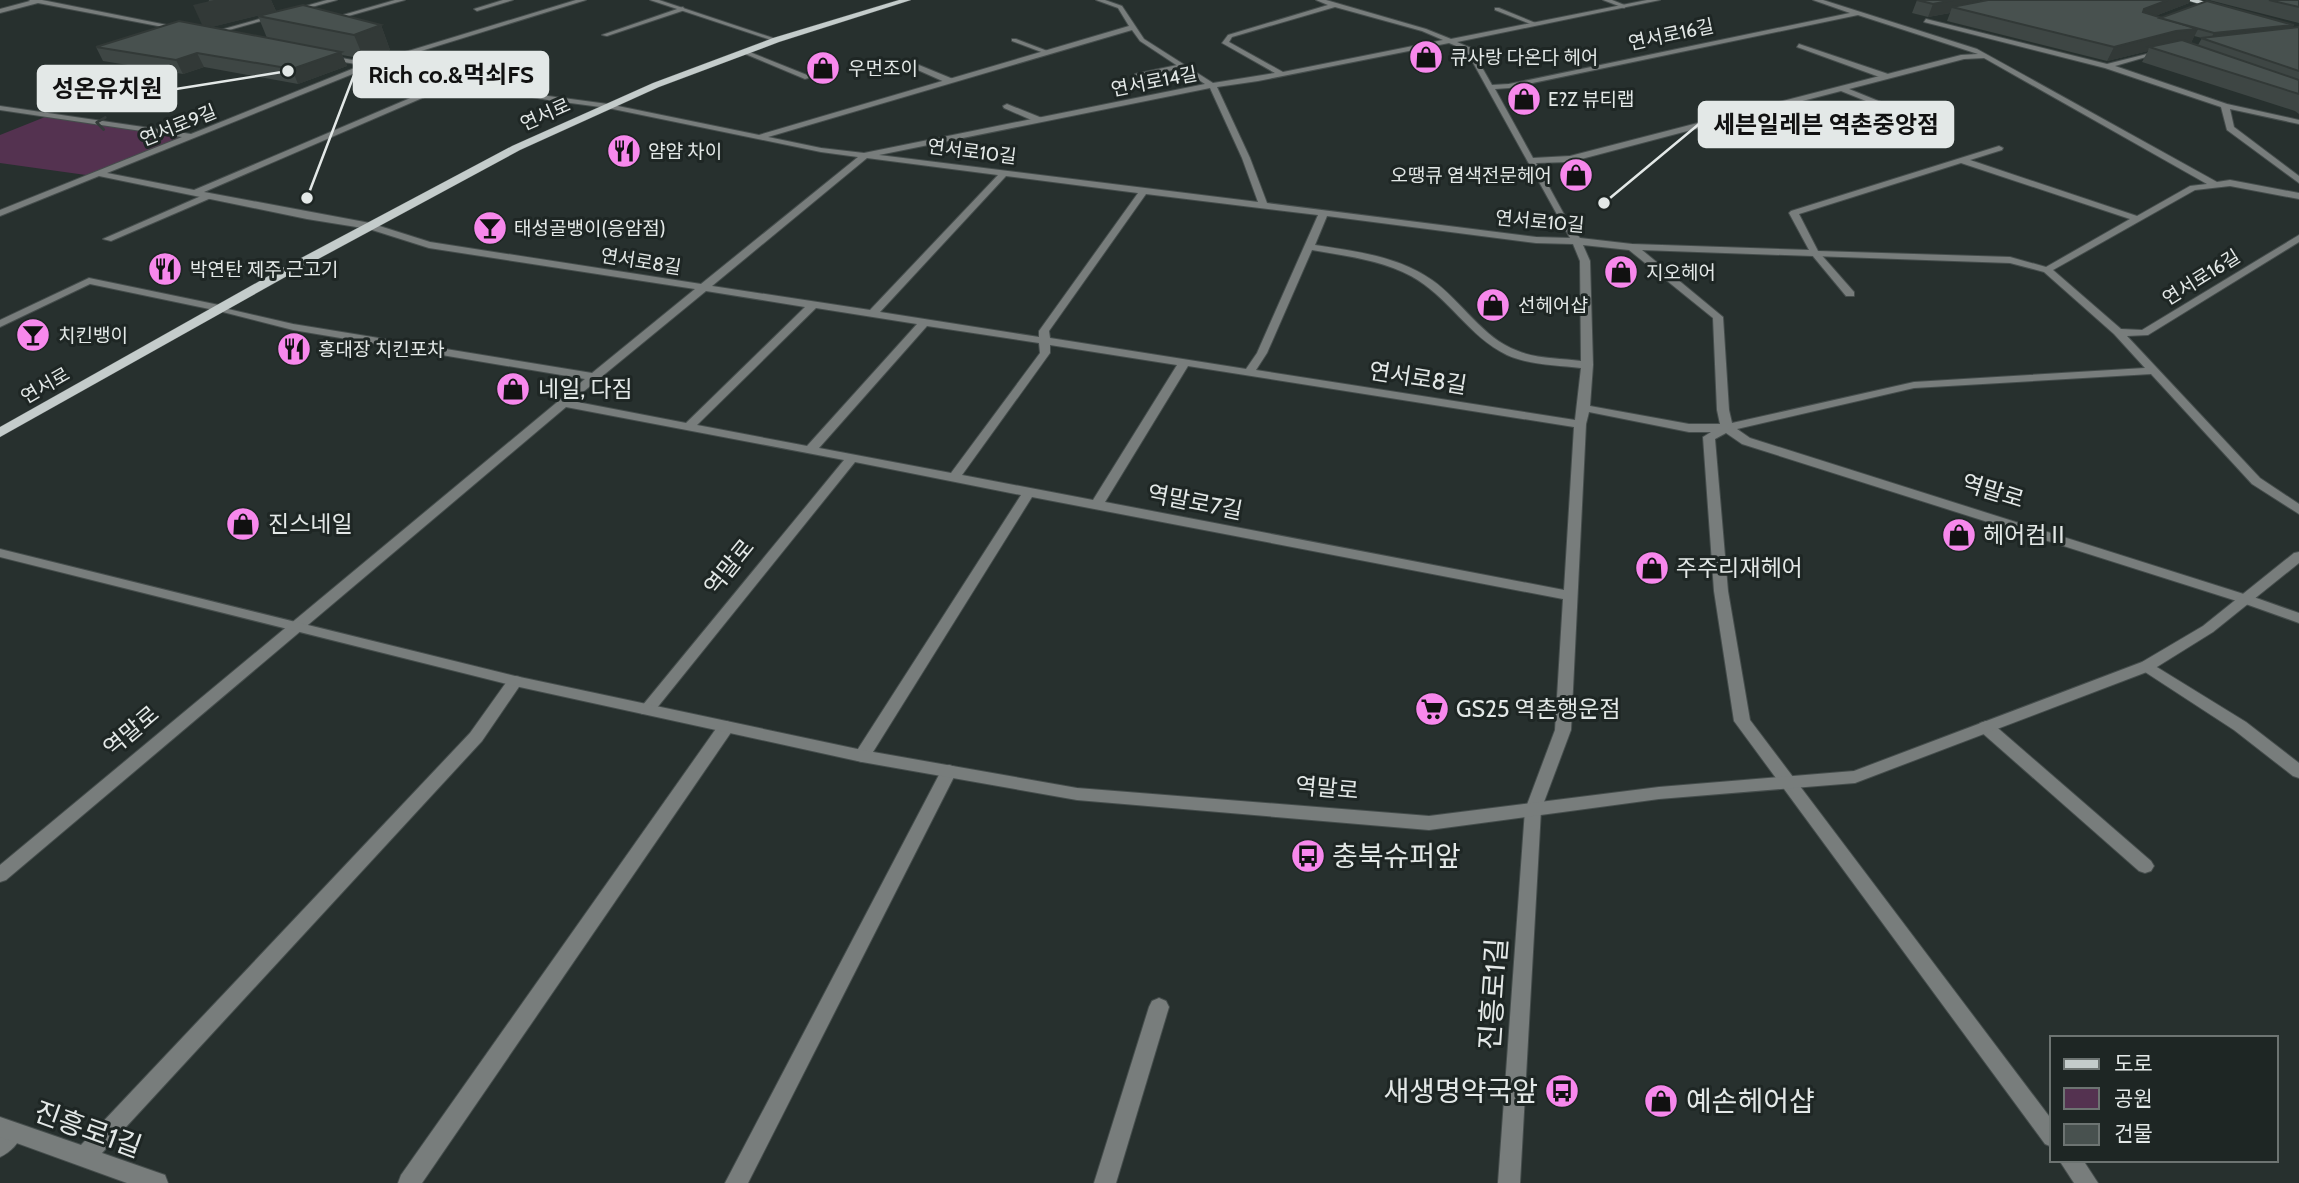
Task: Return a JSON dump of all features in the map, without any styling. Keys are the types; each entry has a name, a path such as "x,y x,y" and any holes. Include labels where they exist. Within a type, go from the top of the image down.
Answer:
{"main road":[{"name":"연서로","path":"3,429 219,308 516,148 656,85 776,40 908,0"},
{"path":"2189,4 2203,3 2237,12"}],"street":[{"path":"0,11 39,0 236,39"},
{"path":"209,34 334,0"},
{"path":"316,23 401,0"},
{"path":"477,9 510,0"},
{"name":"연서로9길","path":"0,213 369,65 583,0"},
{"path":"653,0 776,40"},
{"path":"1099,0 1120,7 1142,40 1213,86 1247,158 1263,205"},
{"path":"1319,0 1424,30 1469,49 1567,228 1577,241 1585,261 1587,365 1580,424 1563,730 1533,810"},
{"path":"1606,0 1624,6"},
{"name":"연서로16길","path":"1449,41 1657,0"},
{"name":"연서로16길","path":"1816,0 1987,55 2214,184"},
{"path":"1282,74 1225,43 1230,36 1334,4"},
{"path":"282,8 295,10"},
{"path":"605,35 683,9"},
{"path":"1497,9 1535,24"},
{"name":"연서로16길","path":"1490,87 1509,86 1860,13"},
{"path":"1900,26 1953,15"},
{"path":"1926,21 2108,66 2225,106 2299,122"},
{"name":"연서로10길","path":"760,137 1133,27"},
{"path":"1014,40 1046,52"},
{"name":"연서로14길","path":"866,155 1449,41"},
{"path":"1799,46 1888,77"},
{"path":"2108,66 2165,51 2146,48"},
{"path":"745,52 808,77"},
{"path":"316,55 608,106"},
{"path":"1530,161 1570,159 1964,57 1987,55"},
{"path":"914,65 950,81"},
{"path":"1139,74 1182,66"},
{"path":"194,193 457,80"},
{"path":"1730,118 1788,142 1899,111 1841,89"},
{"name":"연서로10길","path":"608,106 866,155 1535,240 1632,247 2010,260 2047,270"},
{"path":"1007,106 1039,120"},
{"path":"2225,106 2230,128 2299,180"},
{"path":"3,110 192,136"},
{"path":"1850,294 1815,253 1794,213 1999,148"},
{"name":"연서로8길","path":"702,288 866,155"},
{"path":"1961,160 2138,219"},
{"path":"872,314 1004,173"},
{"name":"연서로8길","path":"99,174 370,226 429,245 1580,424"},
{"name":"연서로16길","path":"2047,270 2193,188 2230,183 2299,196"},
{"path":"954,478 1045,353 1044,331 1144,190"},
{"path":"108,240 208,196"},
{"path":"1249,373 1262,353 1324,213"},
{"name":"연서로16길","path":"2118,332 2144,333 2299,237"},
{"path":"1309,247 1367,256 1401,265 1441,291 1479,329 1513,353 1587,365"},
{"path":"1632,247 1718,317 1723,410 1727,428 1709,436 1721,591 1742,721 2050,1134"},
{"path":"2047,270 2118,332 2256,481 2299,510"},
{"path":"0,324 89,281 219,308 293,327 594,377"},
{"name":"역말로","path":"0,875 702,288"},
{"path":"688,426 813,305"},
{"path":"564,403 811,449 925,323"},
{"path":"1097,505 1184,363"},
{"name":"역말로","path":"1584,408 1689,428 1727,428 1914,384 2153,371"},
{"name":"역말로","path":"1727,428 1746,441 2245,599"},
{"name":"역말로7길","path":"811,449 1572,596"},
{"name":"역말로","path":"647,710 852,457"},
{"path":"862,756 1030,492"},
{"name":"역말로","path":"0,553 515,681 862,756 1077,794 1429,823 1659,793 1855,777 2147,666 2208,629 2299,556"},
{"path":"2245,599 2299,618"},
{"path":"2147,666 2240,726 2299,772"},
{"path":"84,1157 477,737 515,681"},
{"path":"409,1183 726,727"},
{"path":"1986,727 2145,866"},
{"path":"736,1183 949,771"},
{"name":"진흥로1길","path":"1509,1183 1533,810"},
{"path":"1105,1183 1159,1007"},
{"name":"진흥로1길","path":"4,1135 84,1157 157,1183"},
{"path":"2071,1162 2087,1183"}],"green space":[{"path":"50,115 188,138 93,176 0,163 0,135"}],"building":[{"path":"1917,0 1953,0 1933,4"},
{"path":"1988,0 2168,0 2144,9 2143,12 2198,29 2176,31 2114,47 1952,7"},
{"path":"2269,0 2299,0 2299,7"},
{"path":"2207,1 2294,25 2214,33 2160,18"},
{"path":"303,5 381,25 354,35 258,16"},
{"path":"179,21 341,52 292,69 197,53 176,60 96,47"},
{"path":"2299,27 2299,71 2201,38"},
{"path":"2182,40 2299,80 2299,94 2149,47"}],"place":[{"name":"큐사랑 다온다 헤어","path":"1426,57"},
{"name":"우먼조이","path":"823,68"},
{"name":"성온유치원","path":"288,71"},
{"name":"E?Z 뷰티랩","path":"1524,99"},
{"name":"얌얌 차이","path":"624,151"},
{"name":"오땡큐 염색전문헤어","path":"1576,175"},
{"name":"Rich co.&먹쇠FS","path":"307,198"},
{"name":"세븐일레븐 역촌중앙점","path":"1604,203"},
{"name":"태성골뱅이(응암점)","path":"490,228"},
{"name":"박연탄 제주 근고기","path":"165,269"},
{"name":"지오헤어","path":"1621,272"},
{"name":"선헤어샵","path":"1493,305"},
{"name":"치킨뱅이","path":"33,335"},
{"name":"홍대장 치킨포차","path":"294,349"},
{"name":"네일, 다짐","path":"513,389"},
{"name":"진스네일","path":"243,524"},
{"name":"헤어컴Ⅱ","path":"1959,535"},
{"name":"주주리재헤어","path":"1652,568"},
{"name":"GS25 역촌행운점","path":"1432,709"},
{"name":"충북슈퍼앞","path":"1308,856"},
{"name":"새생명약국앞","path":"1562,1091"},
{"name":"예손헤어샵","path":"1661,1101"}]}
